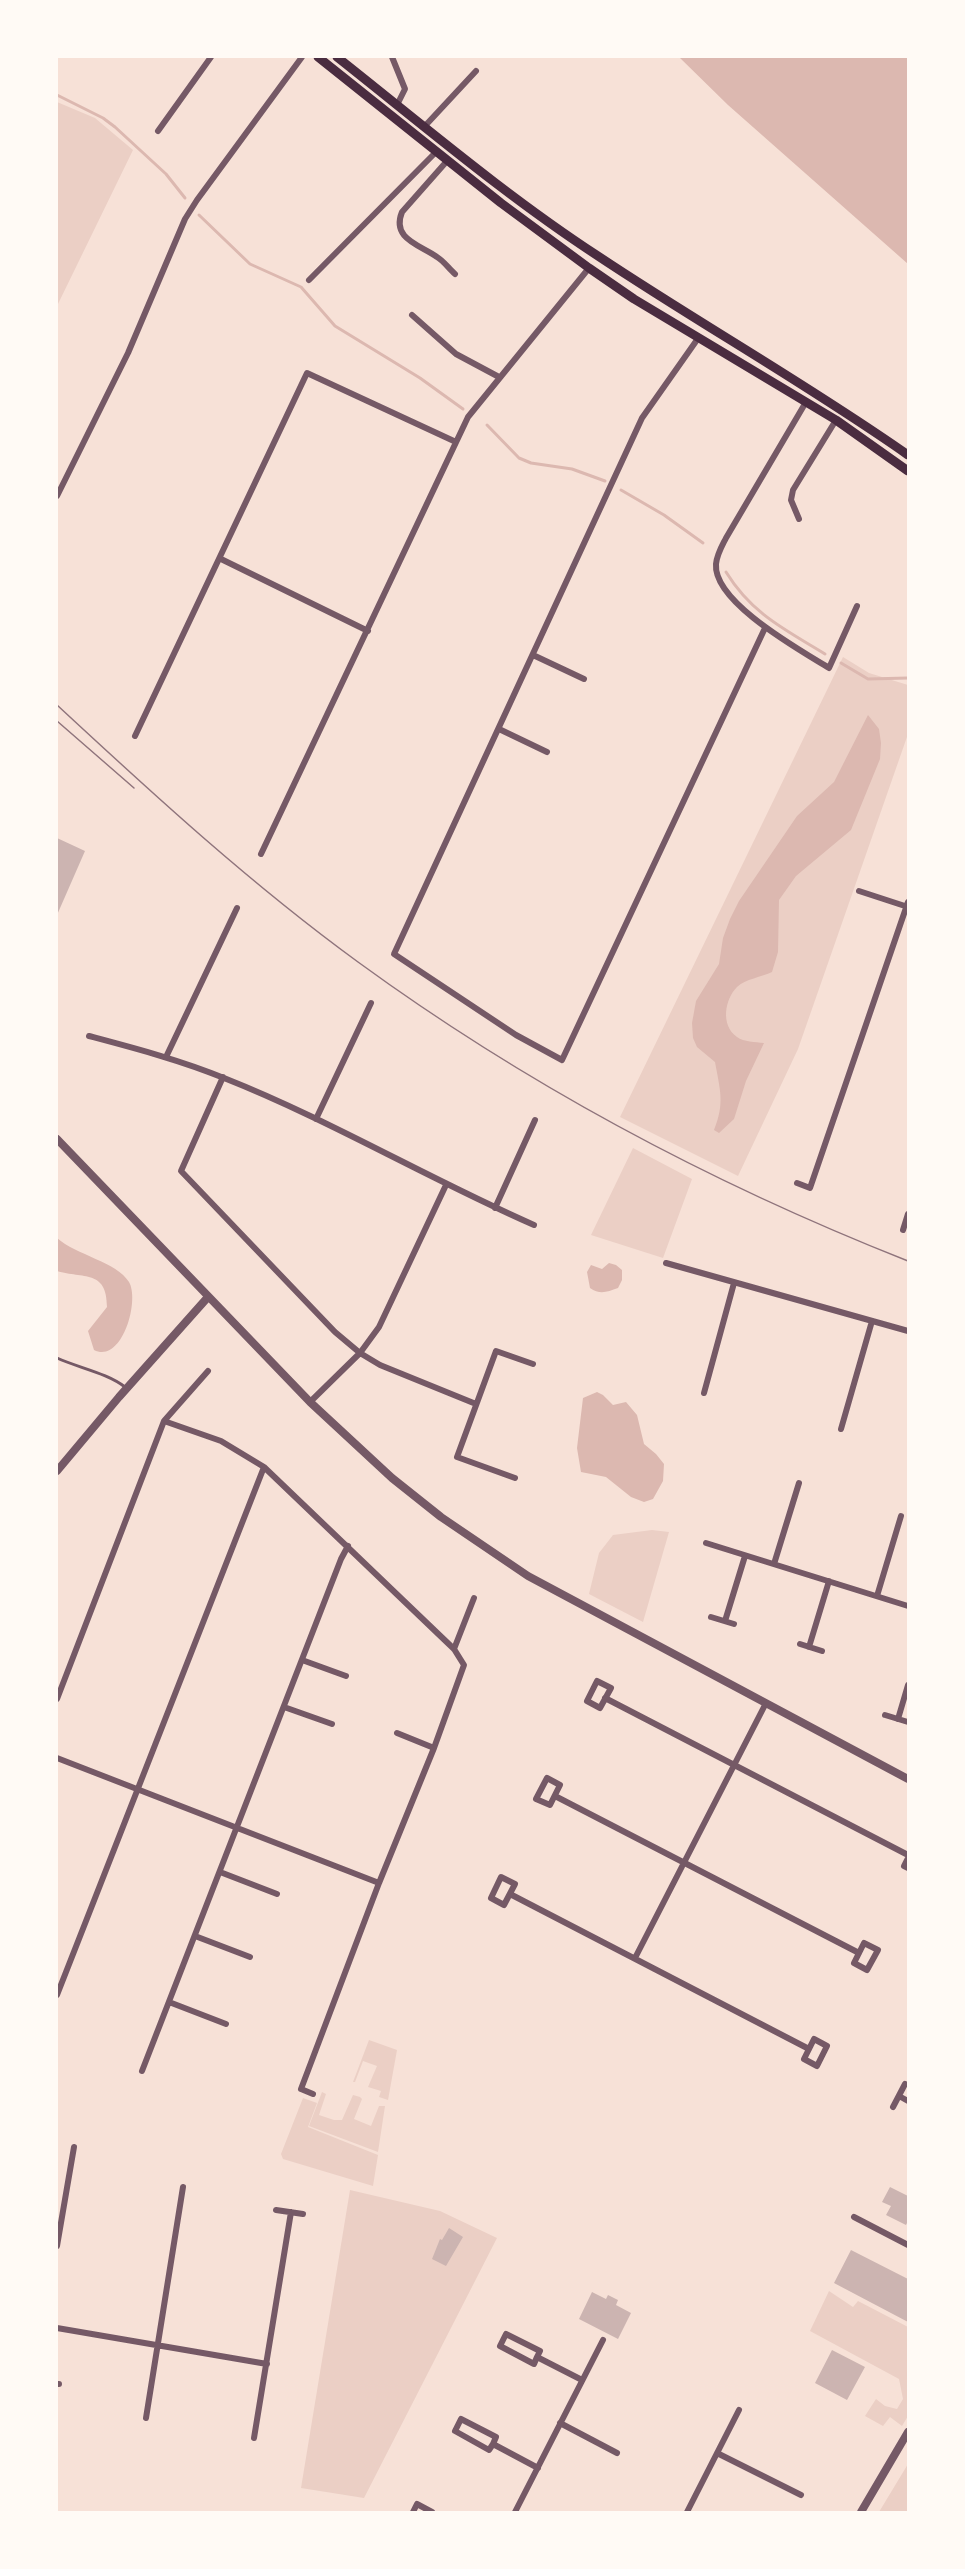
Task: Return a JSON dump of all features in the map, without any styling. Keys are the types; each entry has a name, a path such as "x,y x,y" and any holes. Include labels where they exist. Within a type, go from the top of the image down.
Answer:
{"main road":[{"path":"318,57 447,161 589,268 634,299 836,420 908,471"},
{"path":"337,57 507,192 590,251 819,395 908,455"}],"street":[{"path":"158,132 211,57"},
{"path":"57,496 128,353 185,219 302,57"},
{"path":"392,57 405,89 397,105"},
{"path":"424,127 476,71"},
{"path":"309,280 436,152"},
{"path":"447,161 402,212 398,222 399,229 404,236 437,257 455,274"},
{"path":"261,854 468,417 589,268"},
{"path":"412,315 456,354 499,377"},
{"path":"699,337 642,418 394,954 516,1035 562,1060 765,628"},
{"path":"135,736 307,373 456,442"},
{"path":"806,402 726,538 716,564 720,580 739,605 765,628 829,668 857,606"},
{"path":"799,519 791,500 793,490 836,420"},
{"path":"220,559 368,631"},
{"path":"533,655 585,679"},
{"path":"499,729 547,752"},
{"path":"797,1183 810,1188 907,905 859,891"},
{"path":"166,1057 237,908"},
{"path":"316,1119 372,1003"},
{"path":"89,1036 166,1057 223,1077 316,1119 446,1185 534,1225"},
{"path":"223,1077 181,1171 335,1332 360,1353 399,1375 476,1404"},
{"path":"495,1208 535,1120"},
{"path":"57,1138 310,1402 392,1478 485,1549 590,1610 908,1779"},
{"path":"310,1402 360,1353 379,1327 446,1185"},
{"path":"903,1230 908,1214"},
{"path":"666,1263 908,1331"},
{"path":"704,1393 734,1283"},
{"path":"57,1471 208,1297"},
{"path":"841,1428 872,1321"},
{"path":"515,1478 457,1457 496,1351 533,1364"},
{"path":"57,1699 164,1421 208,1371"},
{"path":"164,1421 221,1441 264,1467 462,1659 464,1671 379,1883 301,2089 313,2094"},
{"path":"57,1995 264,1467"},
{"path":"774,1564 799,1483"},
{"path":"877,1596 901,1516"},
{"path":"706,1543 908,1606"},
{"path":"142,2070 348,1546"},
{"path":"725,1622 745,1556"},
{"path":"809,1647 829,1581"},
{"path":"454,1649 474,1598"},
{"path":"711,1617 734,1624"},
{"path":"800,1644 822,1651"},
{"path":"302,1660 345,1676"},
{"path":"597,1681 611,1688 605,1698 600,1708 587,1701 597,1681"},
{"path":"898,1719 908,1685"},
{"path":"605,1698 908,1856 904,1866 908,1868"},
{"path":"635,1958 766,1703"},
{"path":"284,1707 332,1724"},
{"path":"885,1715 908,1722"},
{"path":"397,1733 434,1748"},
{"path":"57,1758 379,1883"},
{"path":"547,1778 560,1785 555,1796 550,1806 536,1798 547,1778"},
{"path":"555,1796 859,1953"},
{"path":"220,1872 276,1894"},
{"path":"501,1877 515,1884 510,1894 504,1905 491,1898 501,1877"},
{"path":"510,1894 809,2049"},
{"path":"195,1936 250,1957"},
{"path":"864,1942 878,1950 867,1970 854,1963 859,1953 864,1942"},
{"path":"169,2002 226,2024"},
{"path":"814,2039 827,2046 817,2066 804,2059 809,2049 814,2039"},
{"path":"893,2107 905,2084"},
{"path":"899,2096 908,2101"},
{"path":"57,2246 74,2147"},
{"path":"146,2418 156,2343 183,2187"},
{"path":"276,2210 303,2214"},
{"path":"254,2438 291,2212"},
{"path":"854,2217 908,2245"},
{"path":"57,2328 156,2343 267,2364"},
{"path":"506,2334 540,2351 537,2357 534,2364 500,2346 506,2334"},
{"path":"526,2512 516,2510 603,2340"},
{"path":"537,2357 582,2380"},
{"path":"687,2512 739,2410"},
{"path":"461,2419 496,2437 492,2444 489,2450 455,2431 461,2419"},
{"path":"560,2423 617,2452"},
{"path":"861,2512 908,2433"},
{"path":"492,2444 538,2468"},
{"path":"717,2453 801,2495"},
{"path":"413,2512 417,2504 432,2512"}],"lane":[{"path":"57,1358 86,1371 112,1378 126,1389"}],"shaded area":[{"path":"679,57 908,57 908,264 728,105"},
{"path":"57,102 95,118 133,150 57,306"},
{"path":"843,657 869,673 908,685 908,734 798,1049 738,1176 620,1117"},
{"path":"868,715 879,729 880,759 851,830 796,876 779,900 778,952 772,972 740,984 727,1005 726,1019 732,1032 743,1040 764,1043 746,1081 734,1119 719,1133 714,1130 720,1112 720,1089 715,1062 697,1047 693,1038 692,1023 696,1001 719,964 723,938 739,901 797,816 834,782"},
{"path":"633,1148 692,1179 663,1258 591,1235"},
{"path":"57,1238 115,1269 129,1282 132,1291 130,1316 120,1340 113,1348 104,1352 94,1350 88,1331 107,1307 103,1286 92,1278 57,1271"},
{"path":"609,1263 622,1270 622,1280 618,1288 600,1292 590,1288 587,1272 591,1265 602,1269"},
{"path":"597,1392 613,1405 626,1402 637,1415 644,1444 664,1464 663,1481 653,1499 644,1502 631,1497 606,1477 581,1472 577,1448 583,1398"},
{"path":"652,1530 669,1532 643,1622 589,1594 599,1553 613,1535"},
{"path":"369,2040 397,2050 388,2100 379,2097 381,2091 368,2087 377,2066 363,2061 355,2082 353,2082"},
{"path":"322,2092 326,2094 319,2115 334,2120 342,2120 353,2095 362,2099 354,2119 371,2126 379,2106 385,2106 378,2152 309,2126"},
{"path":"303,2098 317,2103 308,2127 378,2155 373,2186 283,2159 281,2154"},
{"path":"350,2190 440,2211 497,2238 364,2498 301,2488"},
{"path":"829,2291 853,2307 858,2301 908,2327 908,2416 902,2426 890,2417 883,2426 865,2416 876,2399 885,2406 897,2409 903,2399 899,2379 810,2331"},
{"path":"908,2464 908,2512 879,2512"}],"building":[{"path":"57,838 85,851 57,915"},
{"path":"890,2187 908,2196 906,2225 886,2215 891,2206 882,2202"},
{"path":"449,2228 463,2237 446,2266 432,2259 440,2239 442,2240"},
{"path":"851,2250 908,2279 908,2322 834,2283"},
{"path":"592,2292 606,2299 608,2295 618,2300 616,2305 631,2313 618,2339 579,2319"},
{"path":"832,2350 865,2367 847,2400 815,2383"}],"waterway":[{"path":"57,95 103,118 115,127 166,174 185,198"},
{"path":"199,215 250,264 301,287 335,326 420,378 463,409"},
{"path":"487,425 519,458 531,463 572,469 605,481"},
{"path":"621,490 664,515 703,543"},
{"path":"726,572 736,587 758,610 825,654"},
{"path":"841,663 868,679 908,678"}],"tram line":[{"path":"57,705 279,902 422,1007 555,1091 624,1129 764,1199 908,1261"},
{"path":"57,721 134,788"}]}
